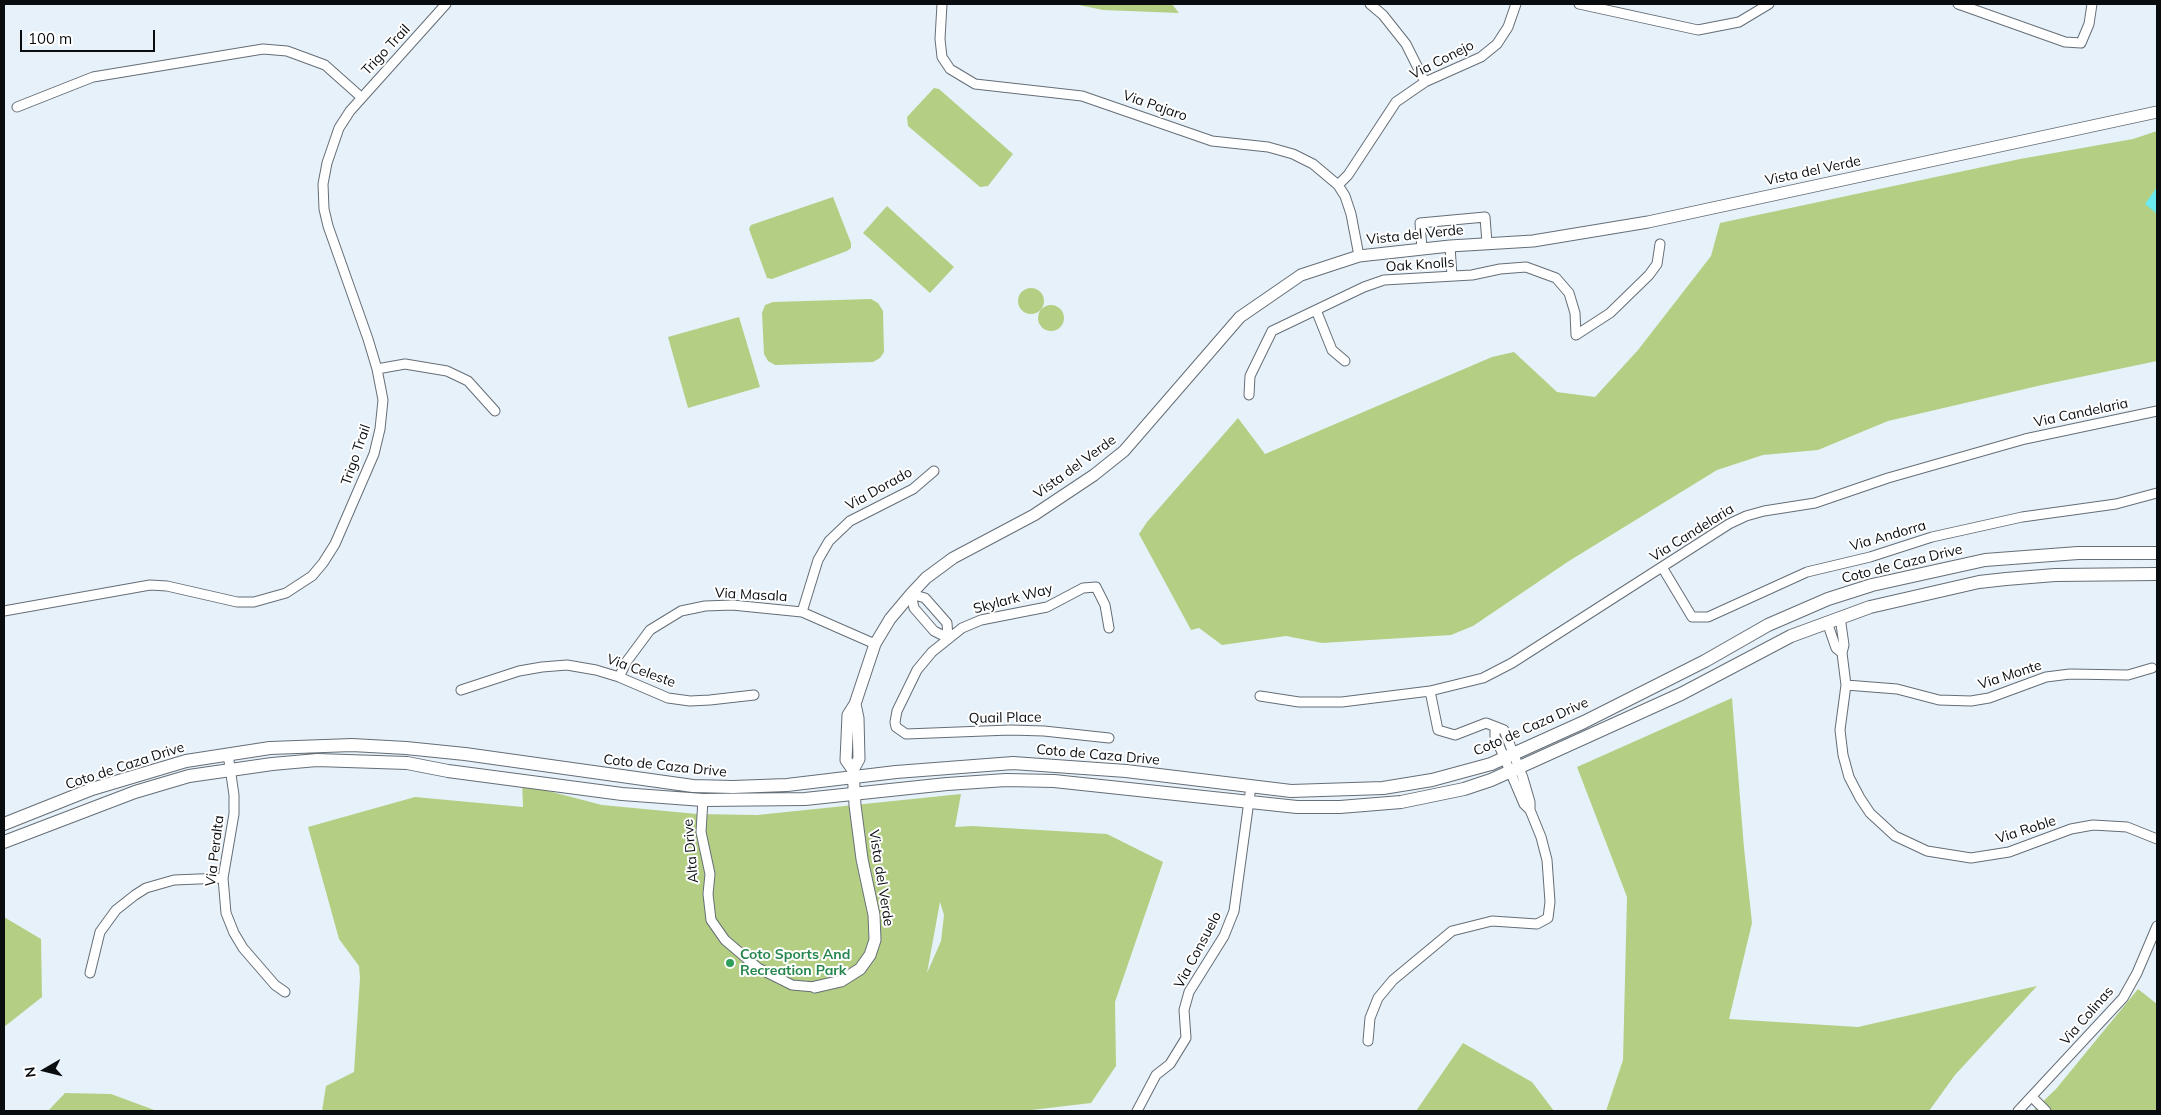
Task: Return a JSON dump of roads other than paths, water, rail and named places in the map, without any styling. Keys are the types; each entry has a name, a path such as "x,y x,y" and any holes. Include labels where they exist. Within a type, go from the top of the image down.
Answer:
{"main road":[{"name":"Coto de Caza Drive","path":"4,824 126,778 186,761 270,748 315,746 406,748 637,780 725,787 787,785 854,774 1013,763 1126,771 1320,792 1383,788 1446,776 1486,765 1584,722 1705,661 1768,625 1828,599 1872,585 1985,560 2078,553 2157,553"},
{"name":"Coto de Caza Drive","path":"4,842 135,792 189,776 317,760 407,764 622,794 703,800 805,799 956,783 1054,781 1249,804 1340,807 1401,802 1464,788 1515,769 1681,694 1791,636 1870,607 1979,582 2054,575 2157,574"}],"street":[{"name":"Trigo Trail","path":"4,612 150,585 167,586 237,602 272,598 299,586 312,576 323,563 335,544 374,454 383,400 378,369 341,266 324,209 323,184 332,144 339,128 361,97 446,4"},
{"name":"Via Pajaro","path":"942,4 940,39 942,58 950,69 975,84 1082,96 1212,141 1268,146 1293,154 1313,164 1338,185 1351,214 1359,256"},
{"path":"1370,4 1383,15 1406,44 1426,82"},
{"name":"Via Conejo","path":"1338,185 1348,175 1396,102 1426,82 1481,57 1497,44 1508,27 1516,4"},
{"path":"1578,4 1698,30 1739,22 1769,4"},
{"path":"1958,4 2065,42 2081,43 2089,24 2092,4"},
{"path":"17,107 93,77 263,49 287,51 325,65 361,97"},
{"name":"Vista del Verde","path":"815,987 841,981 860,969 870,955 874,940 874,915 862,859 855,793 854,774 859,760 858,718 855,704 875,644 890,620 910,594 952,558 1034,515 1094,475 1124,451 1240,316 1301,275 1359,256 1450,246 1533,240 1648,222 2157,112"},
{"path":"1422,249 1420,223 1485,217 1487,243"},
{"name":"Oak Knolls","path":"1249,395 1250,376 1272,331 1364,287 1384,280 1452,276 1526,267 1556,278 1568,294 1576,313 1576,335 1610,312 1649,275 1657,264 1660,244"},
{"path":"1450,246 1452,276"},
{"path":"1316,310 1332,350 1345,361"},
{"path":"378,369 405,364 447,371 468,381 495,411"},
{"name":"Via Candelaria","path":"1260,696 1299,702 1342,702 1430,691 1483,678 1512,663 1729,524 1746,516 1814,503 1888,478 2025,439 2157,411"},
{"name":"Via Dorado","path":"802,612 818,560 828,541 850,521 913,488 934,471"},
{"name":"Via Andorra","path":"1662,567 1692,617 1708,617 1808,572 1870,557 1932,537 2022,517 2116,504 2157,493"},
{"name":"Skylark Way","path":"901,732 896,727 897,711 917,670 948,638 962,628 981,620 1047,606 1083,588 1096,588 1105,605 1109,628"},
{"path":"910,594 925,598 947,623 948,638"},
{"path":"910,594 914,608 919,614 934,631 948,638"},
{"name":"Via Masala","path":"619,677 627,660 650,630 681,612 704,606 732,605 802,612 875,644"},
{"name":"Via Roble","path":"1840,617 1844,645 1842,653 1846,685 1840,730 1843,756 1849,777 1870,813 1895,836 1910,845 1927,851 1956,857 1990,856 2009,852 2071,829 2093,825 2127,827 2157,839"},
{"name":"Via Roble","path":"1827,622 1836,648 1842,653"},
{"name":"Via Celeste","path":"461,690 519,671 542,667 567,666 596,670 619,677 668,698 690,701 754,695"},
{"name":"Via Monte","path":"1846,685 1897,689 1939,700 1971,701 1989,698 2046,677 2070,674 2128,675 2152,668"},
{"path":"1368,1041 1370,1018 1378,998 1392,980 1452,931 1492,921 1537,924 1548,918 1550,902 1547,860 1541,837 1530,810 1524,804 1515,769 1509,755 1504,730 1486,723 1455,735 1438,730 1430,691"},
{"name":"Quail Place","path":"901,732 920,735 1035,730 1109,738"},
{"name":"Via Peralta","path":"228,754 234,814 223,878 224,902 234,933 243,948 275,985 285,992"},
{"name":"Via Consuelo","path":"1137,1111 1156,1075 1170,1064 1186,1038 1184,1010 1189,992 1224,936 1234,911 1251,786"},
{"name":"Alta Drive","path":"703,800 701,832 710,874 708,894 710,920 731,945 758,968 792,985 815,987"},
{"path":"90,974 100,932 116,910 134,895 146,888 174,880 223,878"},
{"name":"Via Colinas","path":"2018,1111 2033,1098 2122,998 2137,973 2157,926"},
{"path":"2033,1098 2046,1111"}],"water":[{"path":"2157,187 2157,213 2156,213 2145,204"}],"place":[{"name":"Coto Sports And Recreation Park","path":"730,963"}]}
